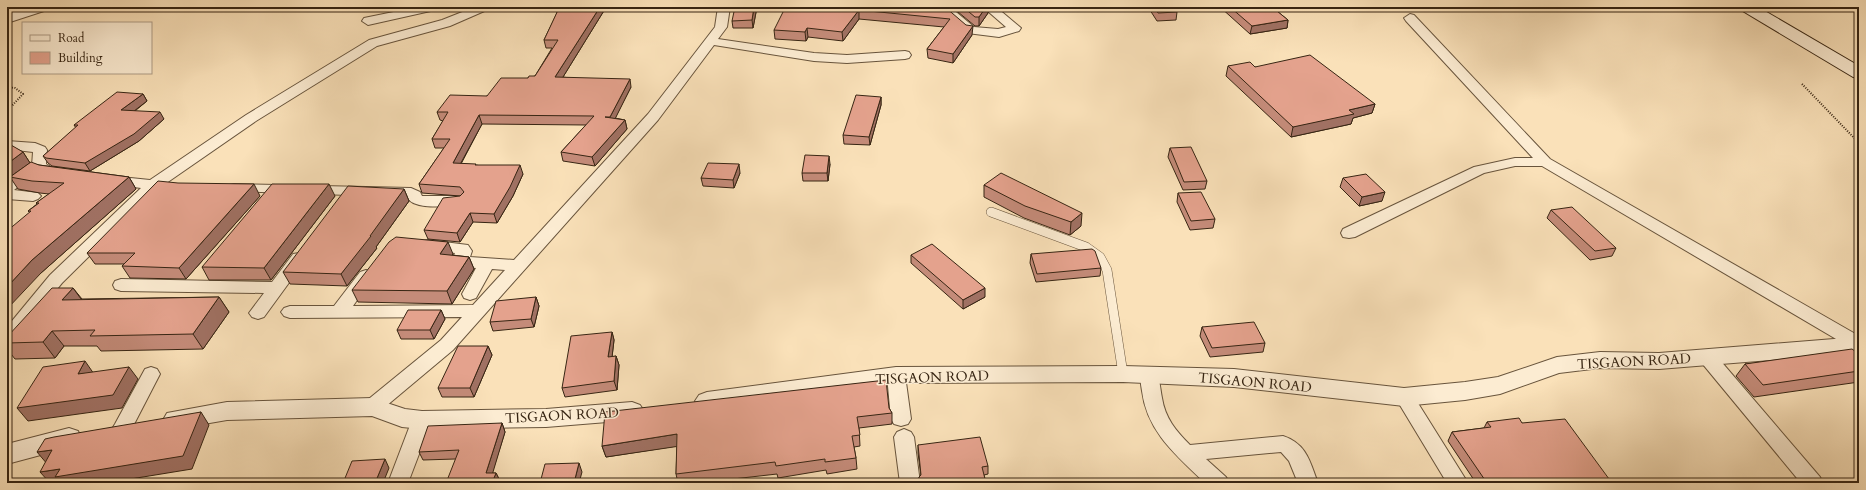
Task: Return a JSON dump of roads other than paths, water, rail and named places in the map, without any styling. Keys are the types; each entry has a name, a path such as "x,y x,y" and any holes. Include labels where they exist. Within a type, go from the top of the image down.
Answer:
{"main road":[{"path":"1747,7 1859,62"},
{"path":"1765,7 1820,43 1859,73"}],"street":[{"path":"7,19 42,7"},
{"path":"373,42 367,16 435,7"},
{"path":"7,339 56,280 153,186 251,118 373,42 446,23 485,7"},
{"path":"372,407 447,345 652,117 721,27 724,7"},
{"path":"943,7 970,30 999,33 1015,28 989,7"},
{"path":"1410,18 1545,162 1859,345"},
{"path":"710,41 814,57 847,59 905,55"},
{"path":"7,145 34,147 40,150 39,165"},
{"path":"1349,234 1479,170 1515,162 1545,162"},
{"path":"39,165 47,171 70,174"},
{"path":"7,188 39,165"},
{"path":"100,178 153,186 176,186"},
{"path":"222,187 275,189 344,198 411,193 415,195 414,198 416,200 458,201"},
{"path":"260,206 275,189"},
{"path":"7,194 33,196"},
{"path":"413,244 462,249 464,251 462,258 465,262 517,266"},
{"path":"258,313 308,246"},
{"path":"470,294 487,264"},
{"path":"339,312 374,266"},
{"path":"192,286 207,269"},
{"path":"121,285 277,288"},
{"path":"290,312 477,311"},
{"name":"TISGAON ROAD","path":"689,403 896,376 1123,374 1234,378 1404,397 1465,391 1500,385 1557,365 1600,360 1659,361 1859,345"},
{"path":"1707,357 1813,483"},
{"path":"105,431 152,374"},
{"path":"1149,375 1157,416 1162,426 1169,436 1219,483"},
{"path":"896,376 910,483"},
{"path":"1404,397 1458,483"},
{"name":"TISGAON ROAD","path":"7,454 64,438 227,411 372,407 387,411 402,418 422,420 546,418 649,408"},
{"path":"398,483 422,420"},
{"path":"1187,453 1282,444 1290,446 1294,451 1308,483"}],"lane":[{"path":"991,212 1086,247 1100,257 1107,270 1123,374"}]}
